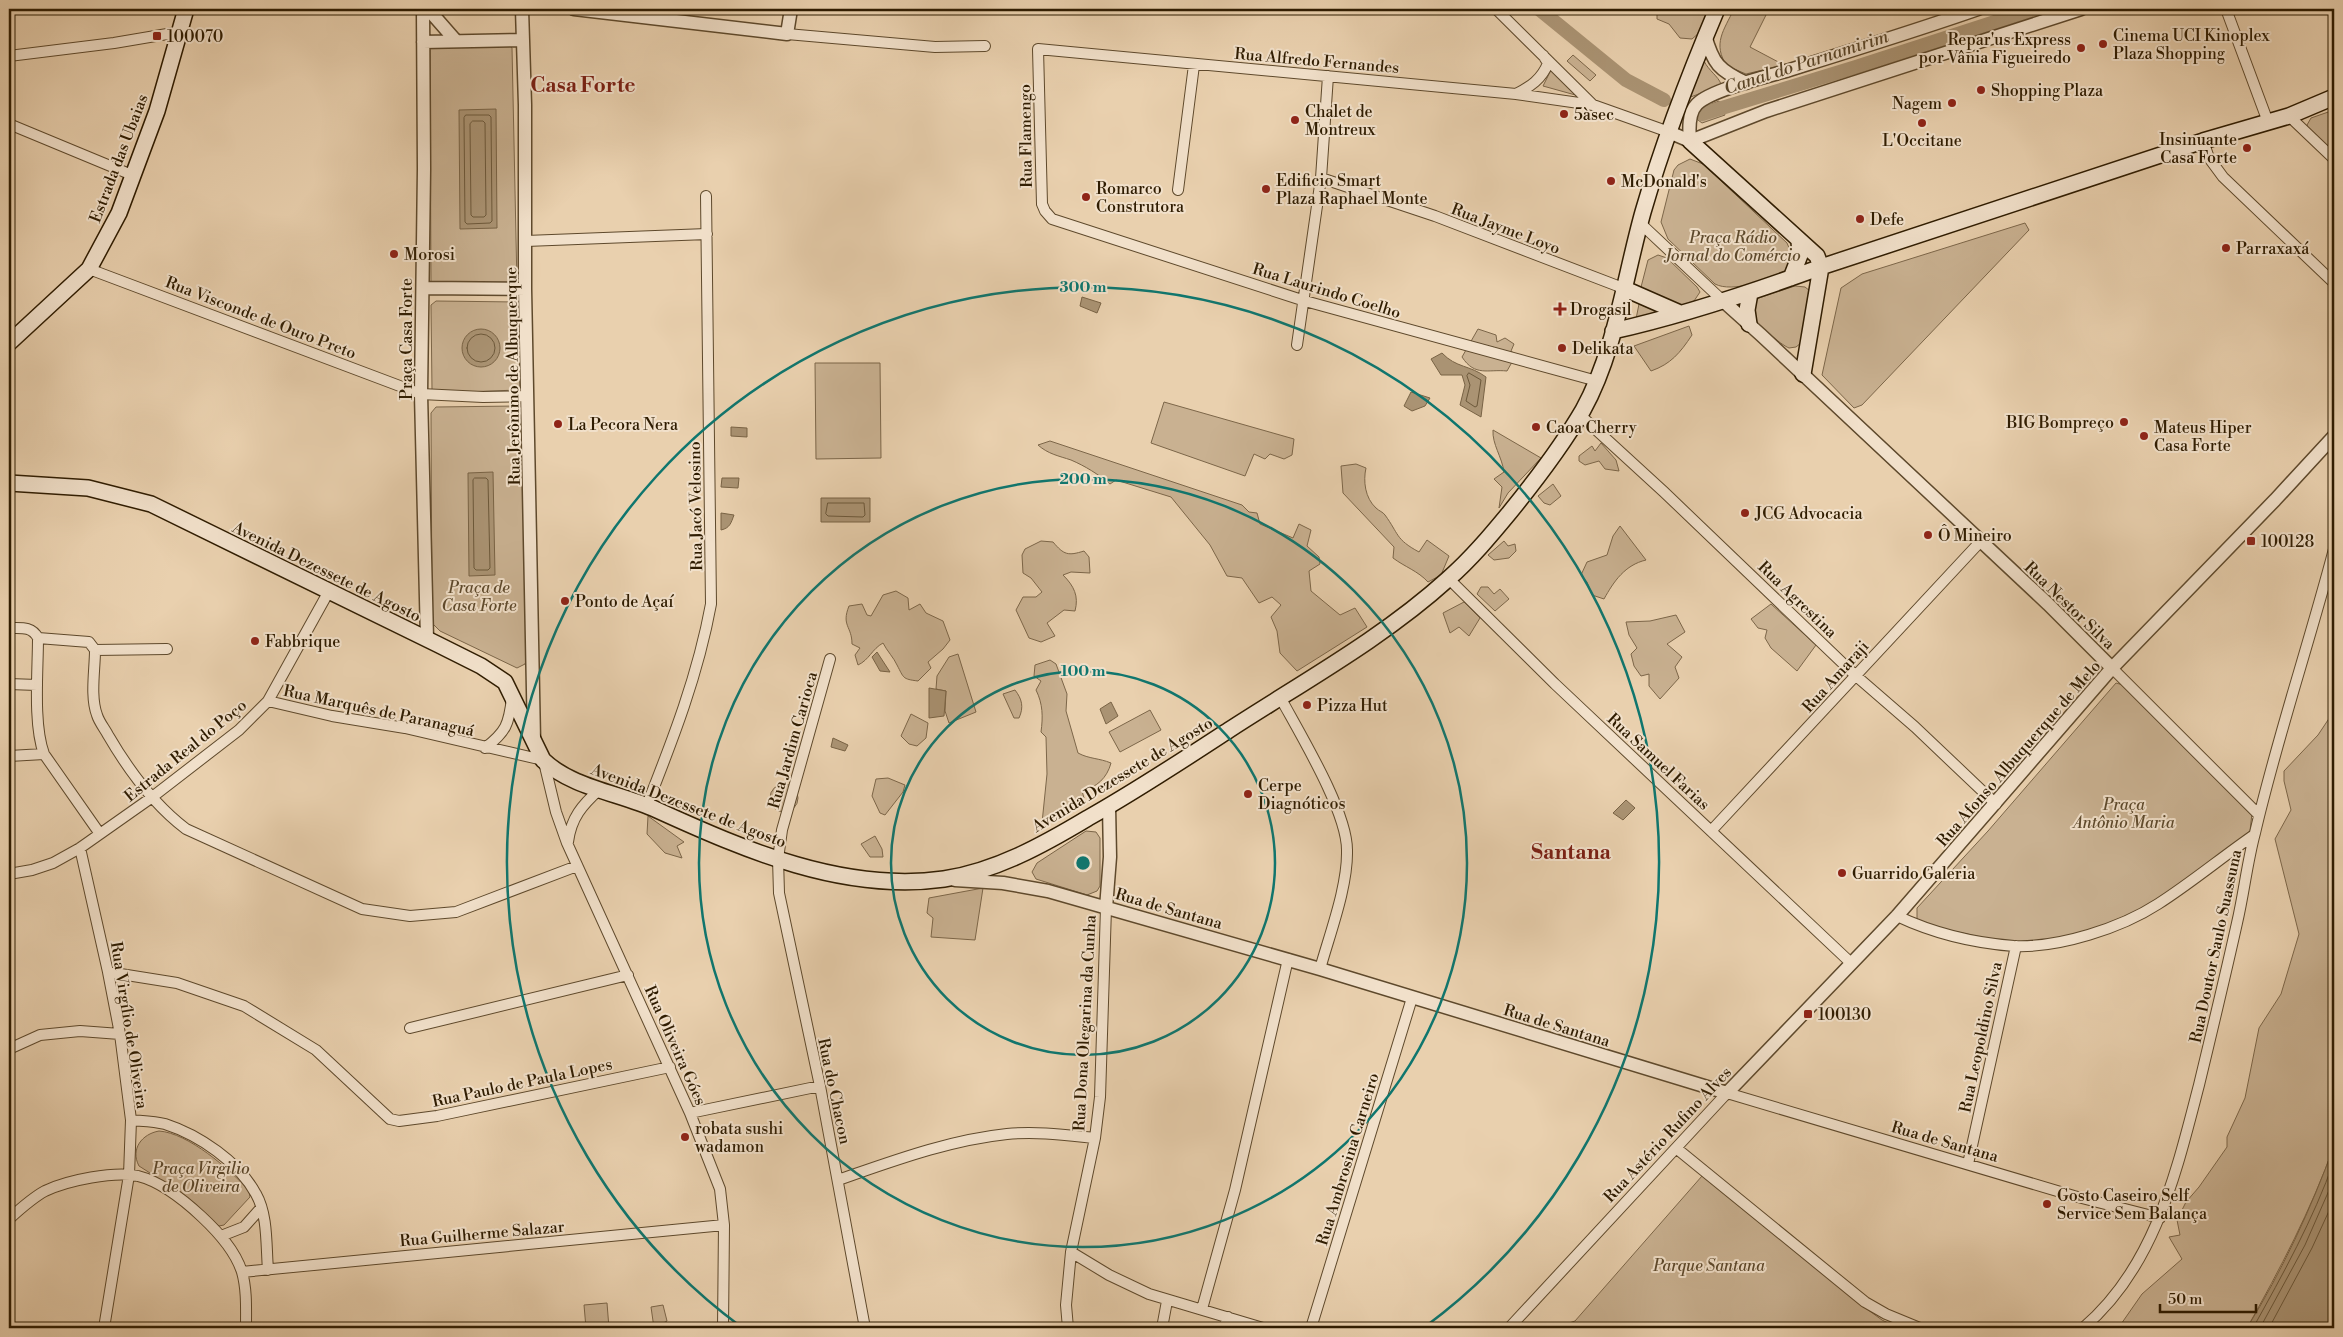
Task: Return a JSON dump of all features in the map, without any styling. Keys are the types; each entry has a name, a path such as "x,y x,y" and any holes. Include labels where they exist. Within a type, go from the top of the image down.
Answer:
{"main road":[{"name":"Estrada das Ubaias","path":"9,343 89,268 119,213 157,111 186,9"},
{"name":"Avenida Dezessete de Agosto","path":"9,483 88,488 150,504 427,639 500,678 512,694 544,761 572,778 647,805 744,848 778,859 856,878 883,881 943,879 984,870 1010,860 1109,806 1378,634 1449,579 1483,544 1540,475 1580,415 1597,381 1640,223 1669,132 1717,9"},
{"path":"1612,331 1750,293 1821,266 2203,140 2289,116 2334,97"},
{"path":"1690,141 1817,256 1821,266 1803,374"},
{"path":"1791,278 1800,255 1799,241"},
{"path":"1623,288 1680,313"},
{"path":"1749,324 1747,310 1750,293"}],"street":[{"name":"Praça Casa Forte","path":"423,9 421,394 427,639"},
{"path":"428,9 456,41"},
{"name":"Rua Jerônimo de Albuquerque","path":"522,9 525,104 525,289 534,742"},
{"path":"574,9 787,34 935,46 985,46"},
{"path":"787,34 790,9"},
{"path":"1496,9 1538,48 1593,105"},
{"path":"1690,141 1689,127 1692,113 1696,105 1704,99 1746,83 1978,9"},
{"path":"1690,141 1704,133 1830,90 2081,9"},
{"path":"2226,9 2268,122"},
{"path":"9,56 114,43 179,32"},
{"path":"1706,35 1716,64 1727,74 1746,83"},
{"path":"423,42 522,40"},
{"path":"1516,94 1529,87 1544,73 1548,64 1538,48"},
{"name":"Rua Alfredo Fernandes","path":"1038,49 1516,94 1593,105 1669,132"},
{"name":"Rua Flamengo","path":"1038,49 1042,204 1052,219"},
{"path":"1178,190 1194,64"},
{"path":"1297,346 1322,178 1328,76"},
{"path":"1692,113 1698,127 1704,133"},
{"path":"2289,116 2334,159"},
{"path":"9,124 132,175"},
{"path":"1669,132 1690,141"},
{"path":"2203,140 2209,158 2223,177 2334,283"},
{"name":"Rua Jayme Loyo","path":"1322,178 1435,216 1623,288"},
{"name":"Rua Jacó Velosino","path":"647,805 691,689 700,660 711,604 706,196"},
{"name":"Rua Laurindo Coelho","path":"1052,219 1305,301 1597,381"},
{"path":"1640,223 1722,300"},
{"path":"526,241 707,234"},
{"name":"Rua Visconde de Ouro Preto","path":"89,268 421,394"},
{"path":"423,288 525,289"},
{"name":"Rua Nestor Silva","path":"1722,300 2048,604 2259,815"},
{"path":"421,394 482,398 527,396"},
{"name":"Rua Agrestina","path":"1580,415 1690,516 1855,675 1915,727 1996,804"},
{"name":"Rua Afonso Albuquerque de Melo","path":"1851,963 1896,916 1996,804 2112,668 2275,500 2334,436"},
{"name":"Rua Amaraji","path":"1711,831 1980,542"},
{"name":"Rua Doutor Saulo Suassuna","path":"2083,1328 2100,1314 2121,1289 2138,1262 2160,1218 2184,1141 2205,1058 2237,923 2259,815 2334,549"},
{"name":"Rua Samuel Farias","path":"1449,579 1536,665 1851,963"},
{"name":"Estrada Real do Poço","path":"9,874 32,870 53,863 80,848 151,798 239,730 268,701 328,591"},
{"path":"9,628 27,628 35,632 38,638 37,685 40,742 44,754 100,834"},
{"path":"38,638 89,642 95,650 94,697 96,715 114,746 151,798 166,814 186,829 362,909 410,916 456,912 577,866"},
{"path":"95,650 167,649"},
{"name":"Rua Jardim Carioca","path":"778,859 782,830 830,659"},
{"path":"9,684 37,685"},
{"name":"Rua Marquês de Paranaguá","path":"485,748 505,729 509,720 512,694"},
{"path":"1280,698 1333,800 1348,849 1346,874 1320,968"},
{"name":"Rua Marquês de Paranaguá","path":"268,701 332,716 405,728 544,761"},
{"path":"9,756 44,754"},
{"name":"Rua Oliveira Góes","path":"544,761 556,812 567,843 670,1067 720,1189 724,1225 723,1328"},
{"path":"567,843 570,827 575,815 600,789"},
{"name":"Rua Dona Olegarina da Cunha","path":"1068,1328 1066,1305 1071,1252 1095,1138 1100,1097 1106,908 1110,857 1109,806"},
{"path":"1896,916 1943,934 2016,946 2075,938 2132,918 2158,904 2254,835"},
{"name":"Rua Virgílio de Oliveira","path":"80,848 120,1034 131,1120 129,1175 104,1328"},
{"name":"Rua do Chacon","path":"778,859 779,893 820,1086 865,1328"},
{"name":"Rua de Santana","path":"943,879 1003,883 1048,891 1320,968 1412,998 1727,1093 2160,1218"},
{"name":"Rua Leopoldino Silva","path":"1968,1164 2016,946"},
{"path":"1202,1309 1242,1162 1288,959"},
{"name":"Rua Astério Rufino Alves","path":"1509,1328 1727,1093 1851,963"},
{"name":"Rua Paulo de Paula Lopes","path":"108,972 176,983 244,1006 316,1050 382,1114 390,1119 399,1121 437,1116 670,1067"},
{"path":"410,1028 628,975"},
{"name":"Rua Ambrosina Carneiro","path":"1311,1328 1412,998"},
{"path":"9,1049 40,1035 80,1031 120,1034"},
{"path":"690,1113 820,1086"},
{"path":"131,1120 165,1124 222,1155 242,1175 256,1193 261,1208 268,1270"},
{"path":"838,1180 912,1155 988,1137 1031,1133 1095,1138"},
{"path":"1676,1148 1846,1288 1886,1314 1920,1328"},
{"path":"9,1218 44,1192 58,1186 86,1179 129,1175 148,1180 182,1200 221,1236 238,1261 246,1293 246,1328"},
{"path":"221,1236 244,1227 261,1208"},
{"name":"Rua Guilherme Salazar","path":"242,1272 724,1225"},
{"path":"1071,1252 1133,1287 1167,1300 1228,1316 1263,1328"},
{"path":"1162,1328 1167,1300"},
{"path":"1224,1328 1228,1316"}],"green space":[{"path":"1651,9 1675,9 1688,12 1689,9 1709,9 1699,33 1692,39 1680,38 1669,24 1657,19 1657,12"},
{"path":"1734,9 1769,9 1750,47 1784,65 1746,74 1727,66 1720,51 1720,44 1723,30"},
{"path":"509,44 512,48 517,285 431,284 430,49 431,46"},
{"path":"1573,55 1596,75 1590,81 1567,61"},
{"path":"1704,61 1721,84 1688,98"},
{"path":"1551,70 1579,96 1543,86"},
{"path":"1719,101 1725,115 1702,123 1698,120 1697,110"},
{"path":"2334,110 2334,154 2308,129 2307,125 2311,118"},
{"name":"Praça Rádio Jornal do Comércio","path":"1690,159 1703,164 1787,243 1792,255 1786,270 1771,278 1751,284 1731,287 1722,286 1715,284 1668,239 1661,222 1674,170 1678,165"},
{"path":"2025,223 2029,230 1862,405 1854,408 1822,375 1841,288 1862,274"},
{"name":"Praça Rádio Jornal do Comércio","path":"1658,255 1667,258 1697,287 1700,292 1694,301 1680,309 1640,291 1648,260"},
{"path":"1795,286 1805,287 1810,291 1801,343 1796,347 1789,348 1780,343 1763,328 1753,316 1753,311 1755,303 1759,298"},
{"name":"Praça Rádio Jornal do Comércio","path":"1640,299 1663,311 1636,319"},
{"path":"436,301 517,302 521,386 518,390 438,393 432,390 431,305"},
{"path":"1689,326 1692,335 1679,352 1670,361 1651,371 1634,346"},
{"path":"1478,329 1496,335 1497,342 1505,338 1514,344 1511,351 1516,355 1507,371 1477,370 1462,357"},
{"path":"815,363 880,363 881,458 816,459"},
{"path":"1164,402 1294,439 1292,455 1284,459 1270,454 1265,459 1254,454 1245,476 1151,443"},
{"name":"Praça de Casa Forte","path":"517,406 521,411 527,658 525,664 517,668 440,631 432,623 431,413 436,407"},
{"path":"1493,430 1541,458 1508,493 1499,508 1502,487 1494,479 1504,472 1494,440"},
{"path":"1050,441 1242,505 1249,512 1257,513 1260,524 1293,538 1299,524 1311,530 1307,546 1319,557 1320,564 1309,571 1311,591 1340,615 1355,608 1367,627 1297,671 1280,653 1277,631 1271,617 1281,605 1272,597 1259,603 1242,578 1227,576 1210,545 1171,497 1116,480 1110,484 1081,465 1050,453 1038,445"},
{"path":"1601,443 1616,460 1619,471 1605,469 1599,461 1585,465 1579,461 1579,456 1592,446 1595,451"},
{"path":"1356,464 1366,468 1365,484 1369,499 1385,515 1401,540 1419,552 1427,540 1449,556 1441,575 1428,582 1393,558 1394,547 1343,493 1341,466"},
{"path":"1553,484 1561,496 1550,505 1544,503 1538,496"},
{"path":"1620,526 1646,560 1626,570 1604,599 1592,595 1587,582 1581,575 1587,562 1607,555 1613,536"},
{"path":"1041,541 1053,542 1060,550 1070,554 1084,551 1089,557 1090,573 1071,572 1063,575 1075,592 1075,611 1064,610 1047,623 1055,636 1041,642 1029,638 1016,610 1023,597 1036,597 1042,592 1031,578 1023,573 1022,555 1025,549"},
{"path":"1504,541 1508,546 1515,544 1516,551 1509,558 1494,560 1488,555"},
{"path":"1481,587 1488,587 1494,594 1500,589 1509,599 1495,611 1477,594"},
{"path":"896,591 908,598 909,610 920,604 926,613 943,621 950,640 928,662 931,668 918,681 904,677 883,643 858,665 855,655 860,648 852,644 852,638 846,622 849,606 862,604 867,615 871,616 883,595"},
{"path":"1464,602 1480,618 1469,636 1459,627 1450,633 1443,613"},
{"path":"1771,604 1816,645 1797,671 1771,648 1765,638 1767,630 1758,628 1751,619"},
{"path":"1676,615 1685,632 1667,644 1682,657 1675,667 1679,678 1660,699 1649,686 1649,674 1641,676 1634,666 1631,654 1637,648 1629,635 1626,622 1650,621"},
{"path":"958,654 976,712 949,723 945,711 946,691 936,689 937,676 949,657"},
{"path":"1050,660 1056,664 1067,694 1066,711 1078,753 1111,763 1101,781 1082,791 1084,798 1042,823 1047,774 1046,737 1041,732 1042,711 1036,690 1041,681 1034,676 1035,665"},
{"name":"Praça Antônio Maria","path":"2116,683 2123,685 2252,813 2250,831 2189,879 2151,905 2093,930 2056,939 2008,943 1926,925 1917,919 1917,908 1988,831"},
{"path":"1015,690 1022,703 1019,718 1014,718 1003,694"},
{"path":"1150,710 1161,730 1120,752 1109,732"},
{"path":"2334,711 2334,1146 2294,1239 2247,1328 2104,1328 2119,1327 2142,1294 2182,1259 2169,1237 2180,1235 2177,1220 2186,1202 2227,1147 2227,1137 2245,1098 2259,1028 2281,994 2299,934 2275,839 2291,810 2284,781 2284,771 2318,735"},
{"path":"911,714 928,723 926,738 917,746 909,744 901,736"},
{"path":"888,778 905,785 903,792 885,815 880,813 872,796 876,779"},
{"path":"784,784 794,788 798,798 794,808 784,812 774,808 770,798 774,788"},
{"path":"648,816 684,842 677,846 682,858 665,853 647,834"},
{"path":"1086,831 1096,832 1100,838 1100,886 1097,891 1087,895 1036,879 1032,872 1037,863"},
{"path":"875,836 882,849 883,857 870,857 861,844"},
{"path":"983,888 975,940 931,937 933,918 927,913 929,898"},
{"name":"Praça Virgilio de Oliveira","path":"159,1131 183,1138 195,1145 220,1163 249,1191 250,1197 224,1225 219,1226 183,1194 139,1166 136,1154 139,1143 147,1135"},
{"name":"Parque Santana","path":"1702,1176 1860,1304 1882,1320 1899,1328 1553,1328 1575,1321"},
{"path":"607,1303 609,1328 586,1328 584,1305"},
{"path":"663,1305 667,1321 654,1328 651,1307"}],"water":[{"path":"496,109 497,228 460,229 459,110"},
{"path":"1082,297 1101,303 1097,313 1080,306"},
{"path":"481,329 494,335 500,348 494,361 481,367 468,361 462,348 468,335"},
{"path":"1442,353 1458,364 1486,377 1481,417 1460,405 1465,385 1462,375 1441,375 1431,359"},
{"path":"1411,392 1430,398 1425,406 1412,411 1404,406"},
{"path":"731,427 747,428 747,437 731,436"},
{"path":"493,472 495,575 469,576 468,473"},
{"path":"722,478 739,478 738,488 721,487"},
{"path":"821,498 870,498 870,522 821,522"},
{"path":"721,513 734,515 731,523 721,530"},
{"path":"877,652 890,672 880,671 872,657"},
{"path":"929,688 946,691 944,716 929,718"},
{"path":"1111,702 1118,716 1106,724 1100,709"},
{"path":"833,738 848,745 845,751 831,747"},
{"path":"1626,800 1635,808 1623,820 1613,813"},
{"path":"2334,1146 2334,1328 2247,1328 2295,1239 2316,1193"}],"waterway":[{"name":"Canal do Parnamirim","path":"1539,9 1626,80 1664,100"},
{"name":"Canal do Parnamirim","path":"1702,114 2035,9"}],"place":[{"name":"100070","path":"157,36"},
{"name":"Cinema UCI Kinoplex Plaza Shopping","path":"2103,44"},
{"name":"Repar'us Express por Vânia Figueiredo","path":"2081,48"},
{"name":"Shopping Plaza","path":"1981,90"},
{"name":"Nagem","path":"1952,103"},
{"name":"5àsec","path":"1564,114"},
{"name":"Chalet de Montreux","path":"1295,120"},
{"name":"L'Occitane","path":"1922,123"},
{"name":"Insinuante Casa Forte","path":"2247,148"},
{"name":"McDonald's","path":"1611,181"},
{"name":"Edificio Smart Plaza Raphael Monte","path":"1266,189"},
{"name":"Romarco Construtora","path":"1086,197"},
{"name":"Defe","path":"1860,219"},
{"name":"Parraxaxá","path":"2226,248"},
{"name":"Morosi","path":"394,254"},
{"name":"Drogasil","path":"1560,309"},
{"name":"Delikata","path":"1562,348"},
{"name":"BIG Bompreço","path":"2124,422"},
{"name":"La Pecora Nera","path":"558,424"},
{"name":"Caoa Cherry","path":"1536,427"},
{"name":"Mateus Hiper Casa Forte","path":"2144,436"},
{"name":"JCG Advocacia","path":"1745,513"},
{"name":"Ô Mineiro","path":"1928,535"},
{"name":"100128","path":"2251,541"},
{"name":"Ponto de Açaí","path":"565,601"},
{"name":"Fabbrique","path":"255,641"},
{"name":"Pizza Hut","path":"1307,705"},
{"name":"Cerpe Diagnóticos","path":"1248,794"},
{"name":"Guarrido Galeria","path":"1842,873"},
{"name":"100130","path":"1808,1014"},
{"name":"robata sushi wadamon","path":"685,1137"},
{"name":"Gosto Caseiro Self Service Sem Balança","path":"2047,1204"}],"district":[{"name":"Casa Forte","path":"583,85"},
{"name":"Santana","path":"1571,852"}]}
